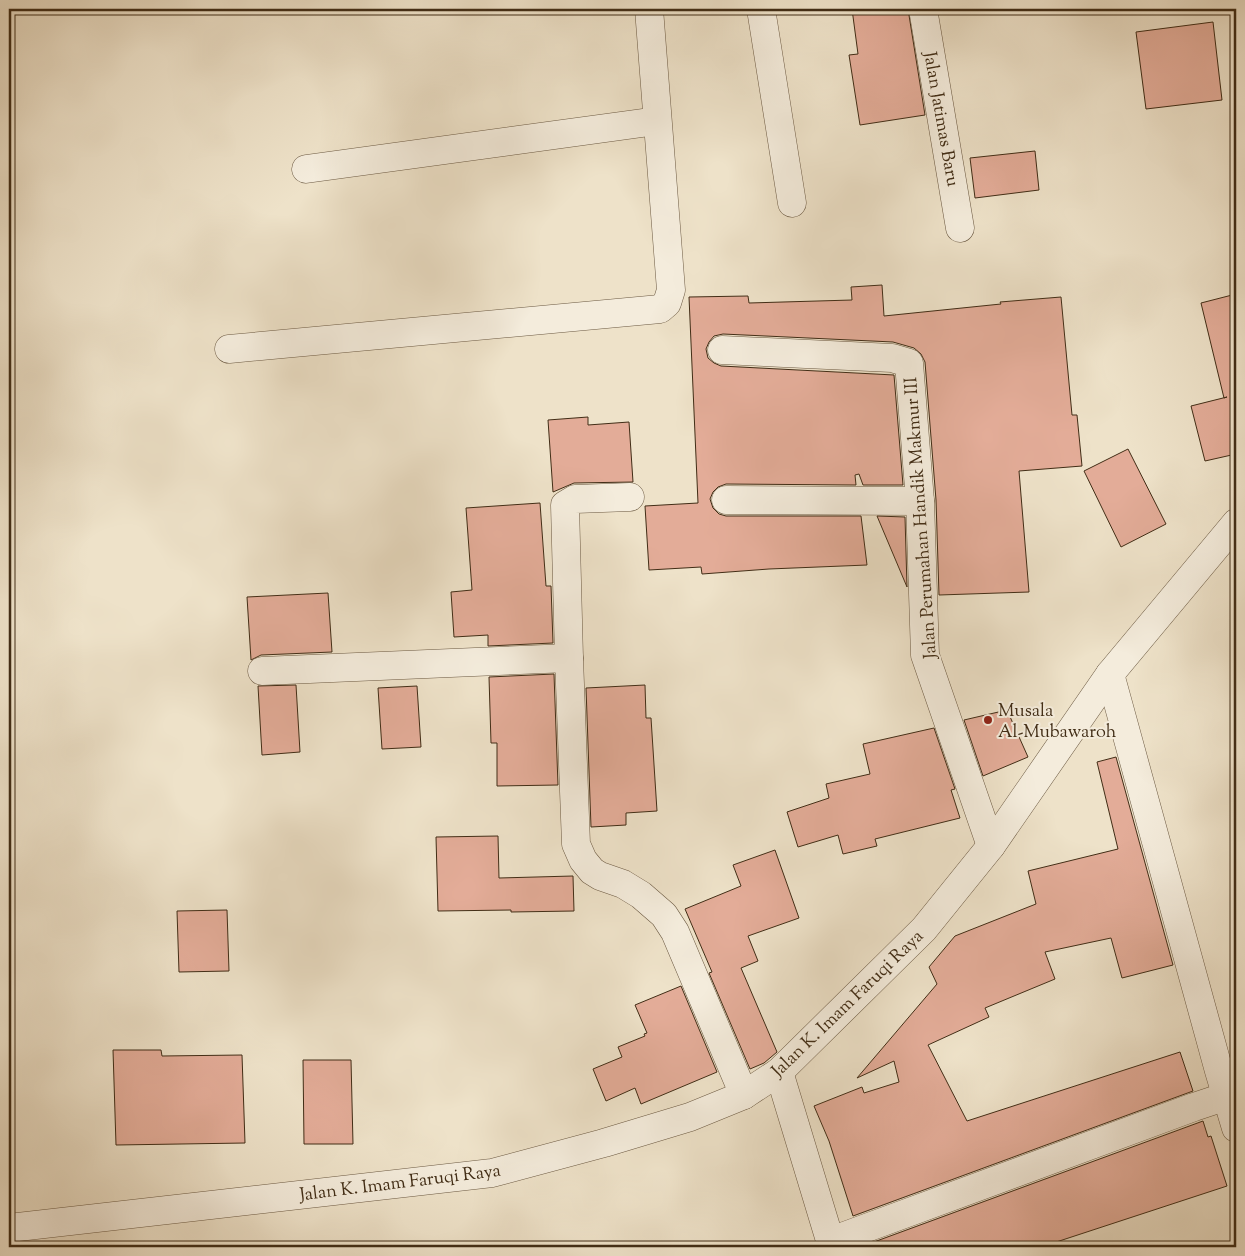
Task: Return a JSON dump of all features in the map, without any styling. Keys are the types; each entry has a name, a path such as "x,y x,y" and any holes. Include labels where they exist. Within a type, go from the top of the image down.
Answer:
{"street":[{"path":"229,349 660,308 667,303 671,290 649,9"},
{"path":"761,9 792,203"},
{"name":"Jalan Jatimas Baru","path":"923,9 960,228"},
{"path":"306,169 657,121"},
{"name":"Jalan Perumahan Handik Makmur III","path":"722,350 892,358 907,361 910,366 920,501 925,655 991,846"},
{"path":"630,497 575,499 565,505 568,658 576,844 583,860 592,871 600,876 623,884 641,895 664,915 675,932 744,1095"},
{"path":"726,500 920,501"},
{"name":"Jalan K. Imam Faruqi Raya","path":"9,1228 492,1173 604,1143 690,1117 744,1095 780,1072 924,929 991,846 1110,674 1236,523"},
{"path":"262,671 568,658"},
{"path":"1110,674 1219,1071 1232,1094 1236,1128"},
{"path":"780,1072 831,1244 1232,1094"}],"building":[{"path":"852,9 908,9 925,115 860,125 849,55 858,54"},
{"path":"1213,22 1222,100 1146,109 1136,32"},
{"path":"1035,151 1039,190 975,198 970,158"},
{"path":"882,285 884,316 1001,304 1000,302 1061,297 1072,415 1077,415 1082,466 1019,471 1029,592 939,595 936,500 925,362 921,354 914,348 893,342 723,334 714,336 706,349 708,358 721,366 894,375 903,485 863,485 859,474 855,475 856,485 726,484 718,487 710,499 713,508 719,514 726,516 861,516 867,565 702,574 701,567 649,570 645,506 698,503 689,297 748,296 749,303 852,300 851,287"},
{"path":"1236,294 1236,454 1205,461 1191,406 1224,398 1201,303"},
{"path":"588,417 588,425 629,422 633,482 574,483 553,492 548,420"},
{"path":"1128,449 1166,524 1121,547 1084,471"},
{"path":"540,503 546,586 551,586 553,643 488,646 488,635 454,637 451,592 472,590 466,508"},
{"path":"877,516 905,517 907,587"},
{"path":"328,593 332,652 261,655 251,660 247,597"},
{"path":"554,674 558,785 497,786 497,743 491,743 489,677"},
{"path":"296,685 300,752 262,755 258,686"},
{"path":"645,685 646,718 651,718 657,811 626,813 626,825 591,827 586,688"},
{"path":"417,686 421,747 382,749 378,688"},
{"path":"1007,710 1028,757 983,776 964,720"},
{"path":"934,728 955,789 951,790 960,818 875,839 877,846 843,854 838,835 798,847 787,812 829,798 826,784 870,774 863,744"},
{"path":"1116,757 1173,965 1122,978 1111,938 1045,952 1055,979 985,1008 989,1017 928,1045 967,1121 1180,1052 1193,1091 853,1216 829,1141 814,1106 862,1087 864,1093 899,1082 894,1061 857,1078 937,984 929,967 955,936 1036,904 1028,871 1118,849 1097,762"},
{"path":"498,836 499,878 573,876 574,911 438,911 436,837"},
{"path":"775,850 799,918 748,936 758,961 741,968 777,1052 764,1063 750,1069 709,973 712,972 685,909 741,886 733,865"},
{"path":"227,910 229,971 179,972 177,911"},
{"path":"681,986 717,1072 641,1104 635,1088 606,1101 593,1069 622,1057 618,1047 645,1036 644,1034 647,1033 635,1005"},
{"path":"113,1050 161,1050 162,1056 242,1055 245,1143 116,1145"},
{"path":"303,1060 351,1060 353,1144 304,1144"},
{"path":"1203,1121 1208,1137 1211,1136 1227,1186 1041,1247 863,1247 863,1246"}],"place":[{"name":"Musala Al-Mubawaroh","path":"988,720"}]}
